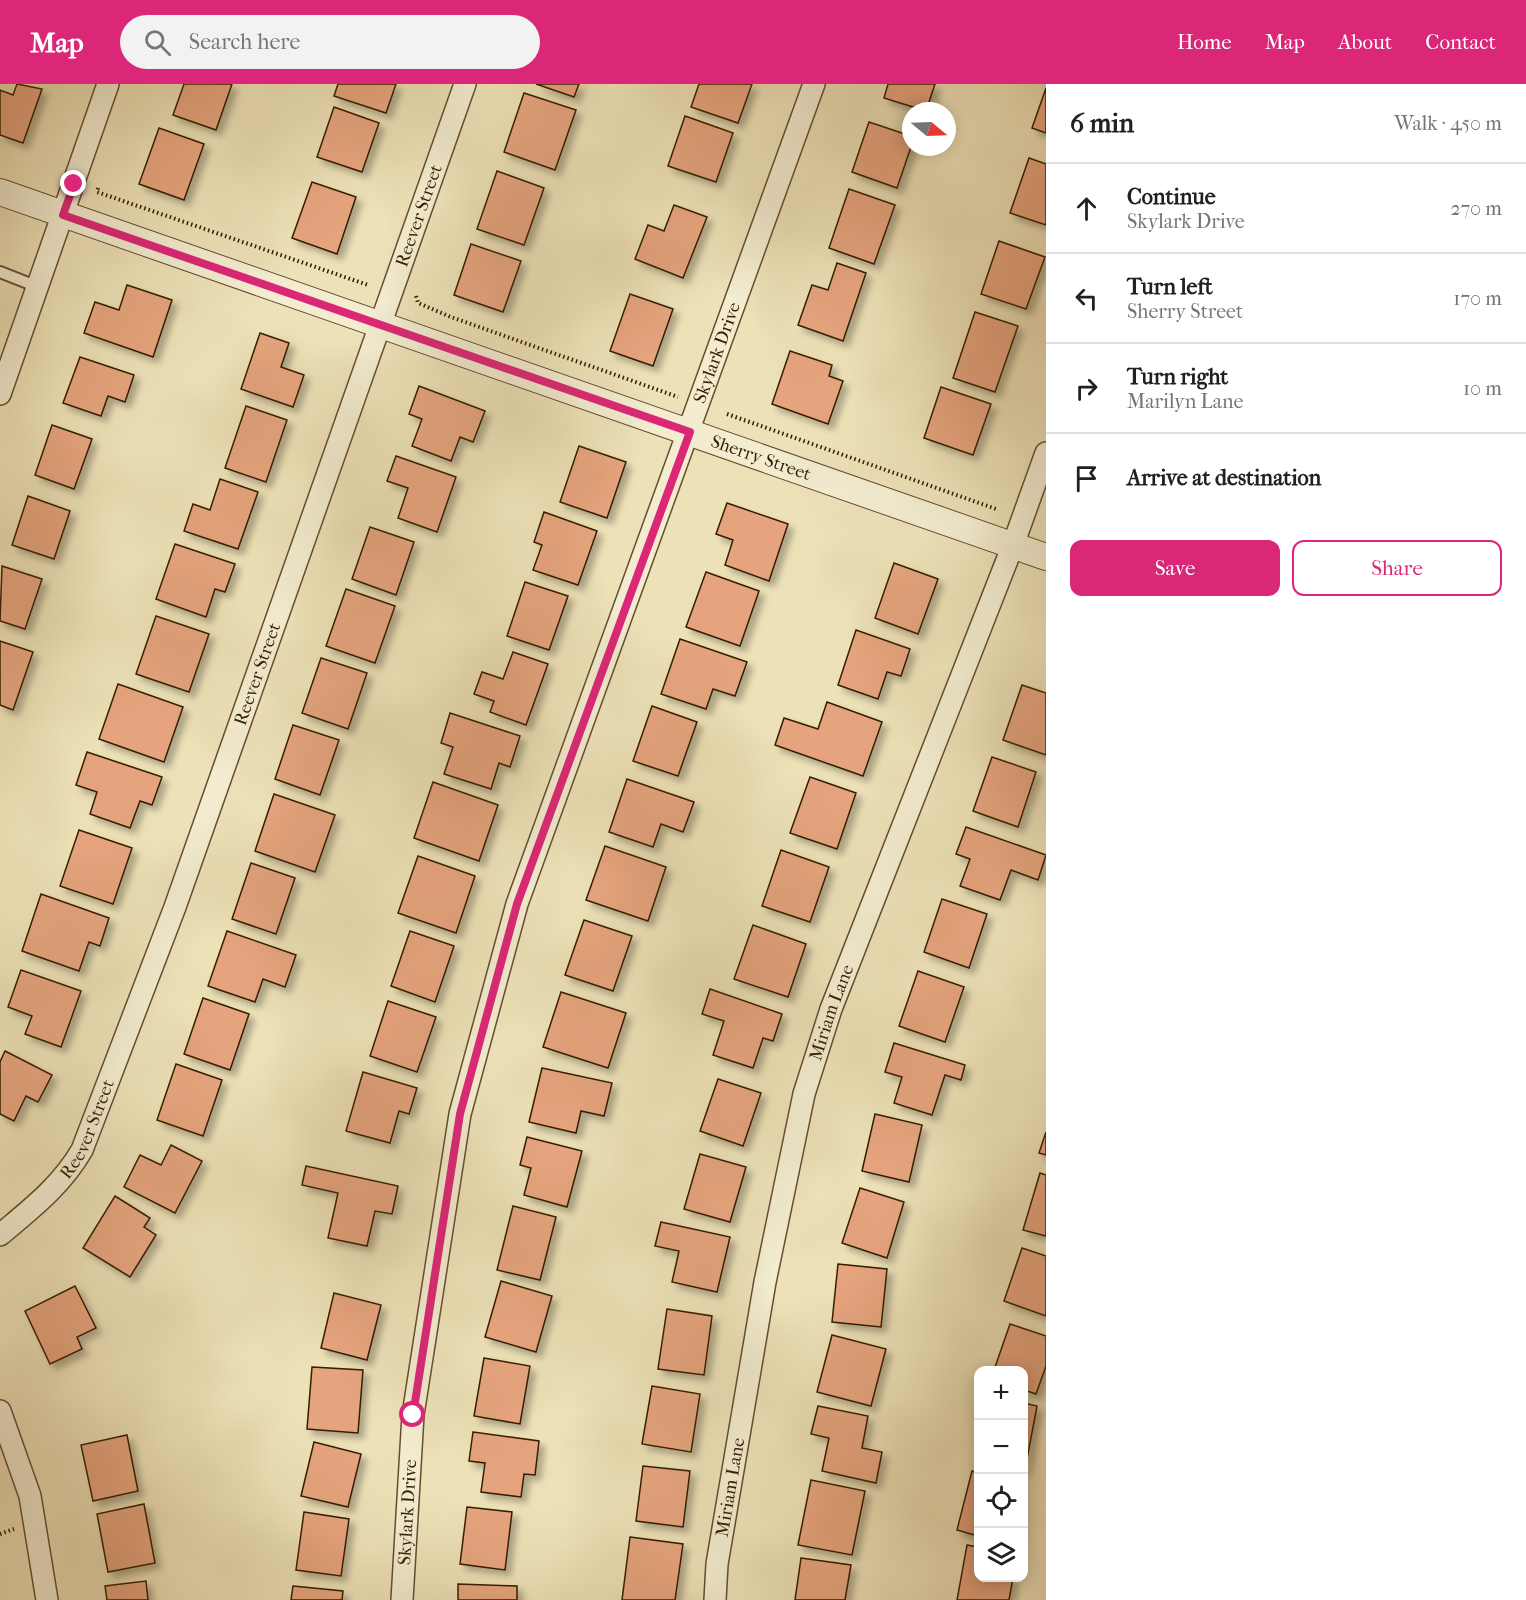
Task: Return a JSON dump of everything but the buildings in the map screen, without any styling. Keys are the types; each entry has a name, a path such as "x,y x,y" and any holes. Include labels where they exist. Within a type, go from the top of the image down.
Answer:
{"street":[{"path":"0,394 108,84"},
{"name":"Reever Street","path":"0,1235 69,1173 82,1150 175,907 465,84"},
{"name":"Skylark Drive","path":"402,1600 413,1415 460,1114 517,904 690,432 814,84"},
{"name":"Sherry Street","path":"0,192 1046,556"},
{"name":"Miriam Lane","path":"715,1600 717,1564 763,1294 804,1094 835,998 1013,545 1046,453"},
{"path":"0,1411 30,1496 47,1600"}],"lane":[{"path":"0,272 38,287"}],"path":[{"path":"97,192 368,286"},
{"path":"419,285 416,296 418,303 681,398"},
{"path":"727,414 996,509"},
{"path":"0,1534 15,1529"}],"route":[{"path":"74,184 63,215 690,432 517,904 460,1114 413,1415"}]}
